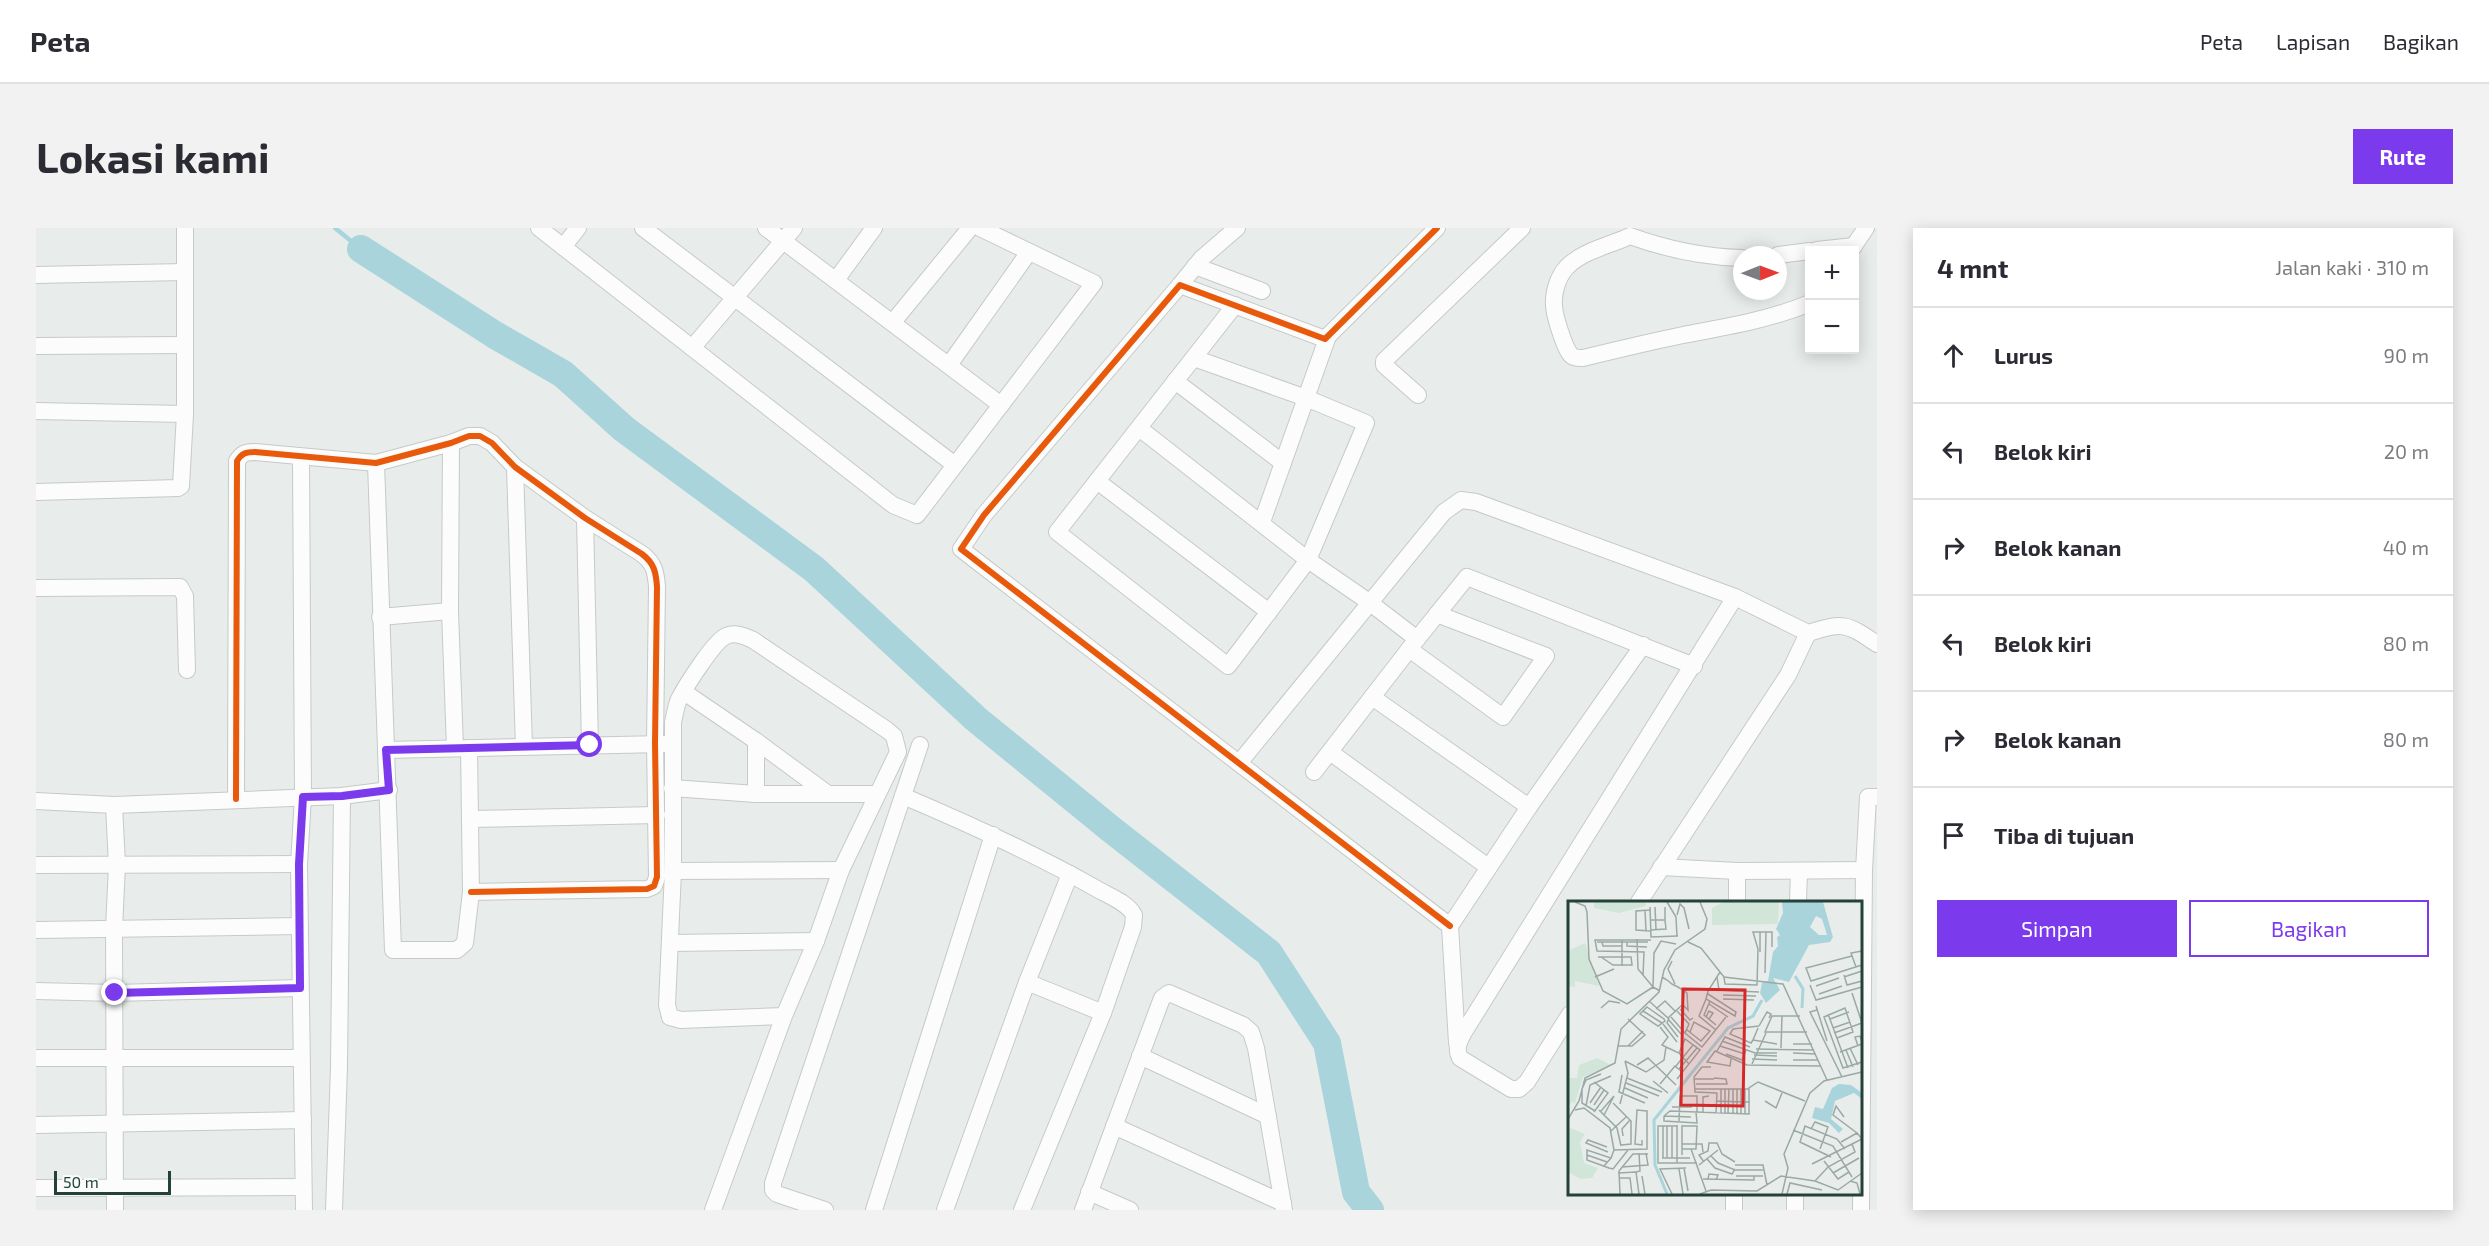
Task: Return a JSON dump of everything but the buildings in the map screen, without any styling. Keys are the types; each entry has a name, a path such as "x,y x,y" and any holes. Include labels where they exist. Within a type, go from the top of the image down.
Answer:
{"street":[{"path":"36,492 178,488 181,483 185,414 184,228"},
{"path":"539,228 893,505 917,515 1094,283 980,228"},
{"path":"563,247 578,228"},
{"path":"643,228 955,465"},
{"path":"766,228 789,234 836,280 1001,405"},
{"path":"836,280 874,228"},
{"path":"893,322 970,228"},
{"path":"1237,228 1195,266 984,515 961,549 1450,926"},
{"path":"1180,285 1325,339 1437,228"},
{"path":"1418,395 1384,365 1384,361 1522,228"},
{"path":"1854,246 1866,228"},
{"path":"1733,257 1692,253 1656,245 1625,232 1578,259 1567,267 1560,278 1554,298 1555,316 1569,352 1575,358 1582,358 1638,344 1770,318 1805,305"},
{"path":"692,348 789,234"},
{"path":"949,365 1029,252"},
{"path":"1787,254 1805,252"},
{"path":"1195,266 1262,291"},
{"path":"36,275 185,272"},
{"path":"1194,358 1306,398 1366,423 1308,560 1228,666 1057,532 1235,305"},
{"path":"1262,522 1328,336"},
{"path":"36,346 185,345"},
{"path":"1175,381 1283,463"},
{"path":"36,411 185,414"},
{"path":"1139,428 1308,560 1369,602 1413,644 1503,717 1546,656 1437,614"},
{"path":"236,799 237,461 241,454 246,452 376,463 469,435 480,436 492,443 515,467 585,518 642,554 651,561 654,567 657,587 655,743 657,877 651,888 471,892"},
{"path":"376,463 393,950 451,951 462,947 466,938 471,892 471,819 462,748 450,611 451,442"},
{"path":"301,458 303,797 299,864 304,1210"},
{"path":"515,467 524,747"},
{"path":"1097,481 1269,612"},
{"path":"1239,763 1444,512 1461,500 1476,502 1735,597 1808,633 1833,625 1852,627 1877,644"},
{"path":"585,518 590,745"},
{"path":"1314,772 1467,578 1694,666"},
{"path":"36,588 180,587 185,596 187,670"},
{"path":"1457,1044 1735,597"},
{"path":"380,617 450,611"},
{"path":"1640,901 1788,675 1808,633"},
{"path":"713,1210 784,1016 816,941 841,870 898,752 894,736 753,640 733,634 719,640 675,708 667,1005 670,1017 681,1020 784,1016"},
{"path":"1568,1016 1531,1076 1519,1089 1511,1089 1460,1058 1457,1044 1450,926 1529,807 1643,645"},
{"path":"684,692 828,794"},
{"path":"1372,697 1529,807"},
{"path":"756,741 756,794"},
{"path":"386,750 673,744"},
{"path":"825,1210 777,1194 773,1190 773,1183 920,745"},
{"path":"1330,752 1488,867"},
{"path":"672,788 756,794 878,794"},
{"path":"36,801 114,805 342,796 389,790"},
{"path":"334,1210 339,1067 342,796"},
{"path":"903,796 993,835 1070,874 1127,906 1134,915 1133,927 1102,1013 1022,1210"},
{"path":"1862,1097 1864,870 1868,797 1877,797"},
{"path":"114,805 117,865 114,929 115,1210"},
{"path":"471,819 657,815"},
{"path":"874,1210 993,835"},
{"path":"36,865 299,864"},
{"path":"1661,867 1737,871 1864,870"},
{"path":"672,871 841,870"},
{"path":"1737,871 1737,901"},
{"path":"1798,871 1798,901"},
{"path":"945,1210 1027,982 1070,874"},
{"path":"36,930 300,926"},
{"path":"670,943 816,941"},
{"path":"1027,982 1102,1013"},
{"path":"36,991 115,993 300,988"},
{"path":"1083,1210 1162,998 1172,993 1243,1025 1251,1032 1256,1048 1284,1207"},
{"path":"1140,1056 1268,1116"},
{"path":"36,1058 301,1059"},
{"path":"36,1125 303,1120"},
{"path":"1114,1126 1284,1207"},
{"path":"36,1188 303,1187"},
{"path":"1089,1192 1130,1210"},
{"path":"1861,1195 1861,1210"}],"waterway":[{"path":"335,228 361,249"},
{"path":"361,249 495,335 563,374 624,429 814,569 976,719 1112,830 1269,953 1327,1043 1356,1192 1370,1210"}],"cycle path":[{"path":"1437,228 1325,339 1180,285 984,515 961,549 1450,926"},
{"path":"236,799 237,461 244,454 255,452 376,463 469,436 480,436 492,443 515,467 585,518 642,554 654,568 657,587 655,743 657,877 654,886 647,889 471,892"}],"route":[{"path":"115,993 300,988 299,864 303,797 342,796 389,790 386,750 590,745"}]}
